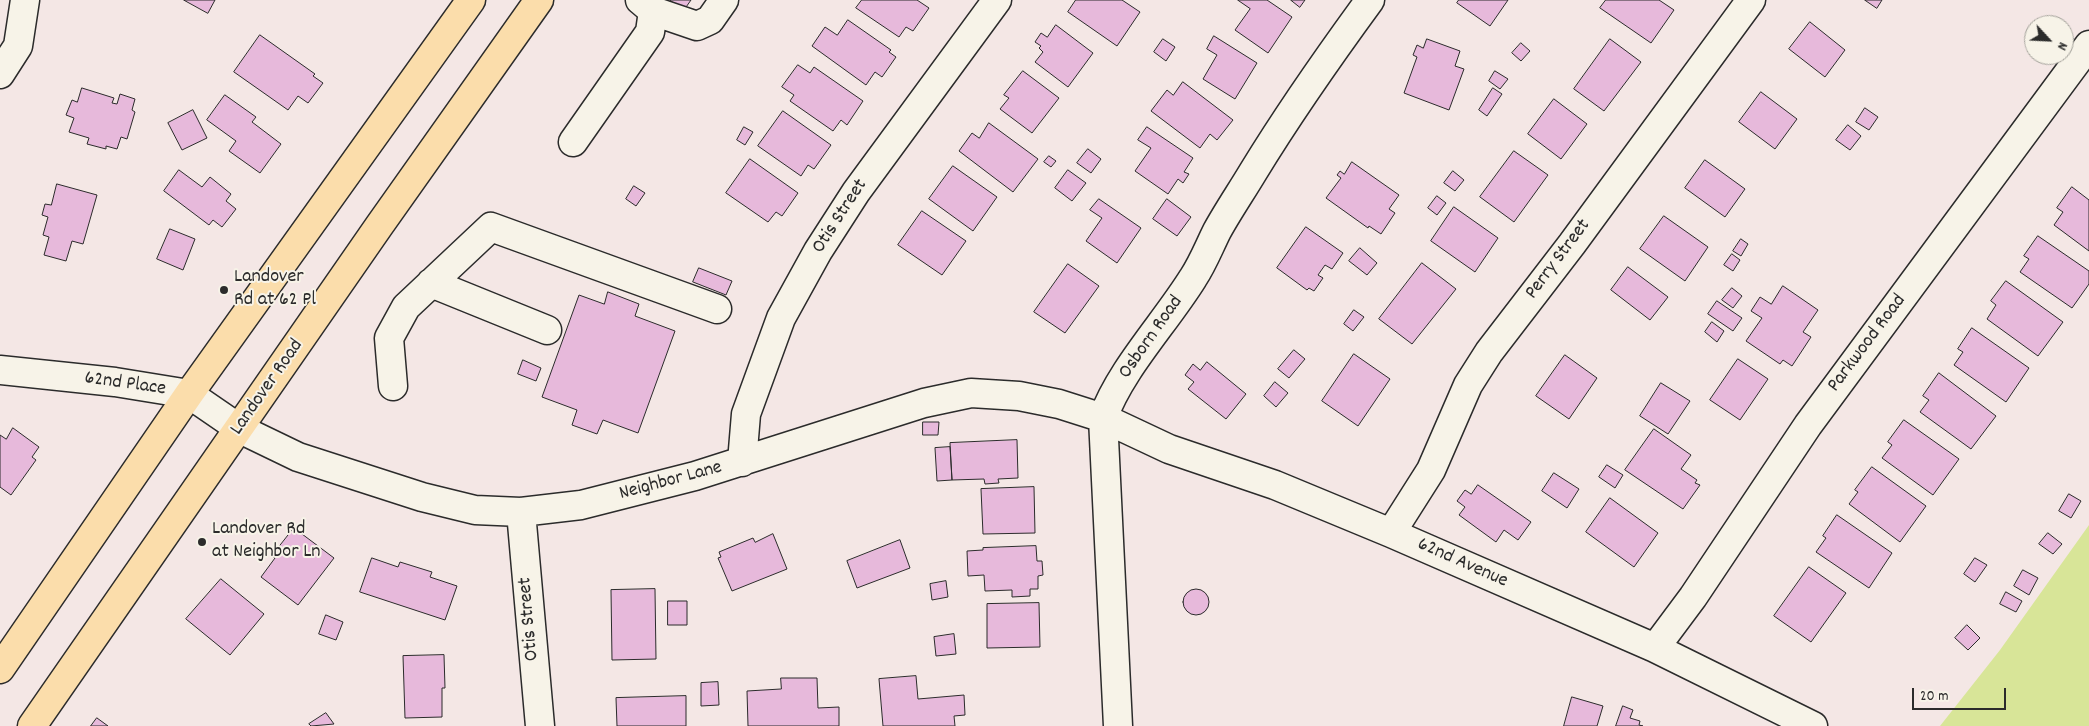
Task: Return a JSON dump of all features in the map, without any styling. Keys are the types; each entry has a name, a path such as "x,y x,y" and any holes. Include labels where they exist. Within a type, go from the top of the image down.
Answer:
{"main road":[{"path":"1,666 189,394 471,0"},
{"name":"Landover Road","path":"32,726 240,429 379,226 539,0"}],"street":[{"path":"0,74 18,46 26,0"},
{"path":"573,142 650,32 647,6 697,26 710,20 724,0"},
{"name":"Otis Street","path":"742,462 746,414 781,318 818,251 856,192 997,0"},
{"name":"Osborn Road","path":"1118,726 1103,418 1110,398 1124,376 1195,276 1218,231 1254,170 1325,61 1370,0"},
{"name":"Perry Street","path":"1391,533 1431,470 1468,385 1489,352 1572,244 1751,0"},
{"name":"Parkwood Road","path":"1656,648 1693,597 1808,425 2089,45"},
{"path":"392,386 389,338 406,307 491,227 716,309"},
{"path":"431,283 547,330"},
{"name":"62nd Place","path":"0,370 115,382 189,394 240,429"},
{"name":"Neighbor Lane","path":"240,429 298,457 362,480 475,510 520,512 581,505 742,462 924,403 971,393 1019,396 1043,400 1103,418"},
{"name":"62nd Avenue","path":"1103,418 1169,449 1276,485 1391,533 1656,648 1813,726"},
{"name":"Otis Street","path":"520,512 540,726"}],"green space":[{"path":"2089,525 2089,726 1940,726 2000,650"}],"building":[{"path":"184,0 215,0 208,13"},
{"path":"670,0 691,0 684,10"},
{"path":"862,0 917,0 929,8 913,31 906,27 899,37 856,8"},
{"path":"1076,0 1122,0 1140,12 1117,46 1068,12"},
{"path":"1238,0 1267,0 1292,17 1268,53 1235,30 1250,9"},
{"path":"1291,0 1305,0 1300,7"},
{"path":"1459,0 1508,0 1490,26 1457,3"},
{"path":"1606,0 1659,0 1674,10 1651,43 1600,8"},
{"path":"1865,0 1882,0 1877,8"},
{"path":"848,20 891,50 889,52 896,57 882,77 875,72 866,85 812,46 825,27 837,35"},
{"path":"1810,22 1845,50 1825,77 1789,49"},
{"path":"1056,25 1093,53 1068,87 1035,62 1043,52 1039,48 1041,46 1035,42 1041,33 1047,37"},
{"path":"260,35 315,74 313,76 323,83 308,103 298,96 288,110 234,72"},
{"path":"1214,36 1257,63 1235,99 1203,79 1217,55 1207,49"},
{"path":"1163,39 1175,47 1166,61 1154,52"},
{"path":"1427,39 1460,51 1455,66 1464,69 1449,110 1404,93 1417,57 1413,55 1417,45 1423,48"},
{"path":"1610,39 1641,62 1604,111 1574,89"},
{"path":"1521,43 1530,51 1521,61 1512,53"},
{"path":"798,65 810,73 814,67 863,101 847,125 841,120 833,131 790,101 794,95 782,87"},
{"path":"1023,71 1059,98 1032,133 1000,109 1009,98 1004,95"},
{"path":"1495,71 1508,79 1500,89 1489,81"},
{"path":"1183,82 1233,120 1217,140 1210,134 1200,148 1151,111 1167,90 1173,95"},
{"path":"82,88 114,98 112,103 117,104 120,94 135,99 132,110 135,112 127,139 121,137 117,149 106,146 106,149 87,144 89,138 69,132 74,118 66,115 72,100 77,102"},
{"path":"1493,88 1502,94 1487,116 1479,110"},
{"path":"1761,92 1797,119 1775,149 1739,122"},
{"path":"225,95 256,117 252,122 281,144 260,173 229,151 236,141 207,120"},
{"path":"1554,99 1587,124 1561,159 1528,134"},
{"path":"1865,108 1878,117 1869,130 1856,122"},
{"path":"193,110 207,138 182,150 168,123"},
{"path":"783,111 831,145 814,169 808,165 801,176 758,146"},
{"path":"989,123 1038,159 1013,192 959,151 972,133 979,138"},
{"path":"1848,125 1861,136 1850,150 1836,140"},
{"path":"744,127 753,132 745,145 737,140"},
{"path":"1147,127 1193,158 1184,172 1189,174 1183,183 1178,179 1168,194 1135,171 1151,148 1138,140"},
{"path":"1088,149 1101,159 1091,173 1077,163"},
{"path":"1514,151 1548,175 1514,222 1480,197"},
{"path":"1049,156 1056,161 1051,167 1044,162"},
{"path":"750,159 798,193 782,216 776,212 768,222 726,193"},
{"path":"1705,160 1745,189 1725,217 1685,188"},
{"path":"1352,162 1399,195 1389,209 1395,213 1381,234 1369,226 1368,228 1326,198 1341,178 1337,175 1340,171 1344,174"},
{"path":"953,166 997,197 973,231 929,199"},
{"path":"179,170 202,187 210,177 231,194 226,201 236,209 222,227 213,220 209,225 164,191"},
{"path":"1068,170 1086,183 1072,201 1055,188"},
{"path":"1453,171 1464,180 1455,191 1444,183"},
{"path":"57,184 97,195 83,244 72,241 66,261 44,255 49,237 43,235 48,217 42,215 45,204 51,205"},
{"path":"634,186 645,193 636,206 626,199"},
{"path":"2072,187 2089,200 2089,251 2054,225 2063,212 2057,208"},
{"path":"1437,196 1446,203 1437,215 1428,208"},
{"path":"1099,199 1141,228 1117,263 1086,241 1102,218 1090,210"},
{"path":"1167,199 1191,217 1177,236 1153,219"},
{"path":"1454,207 1498,238 1475,272 1431,241"},
{"path":"922,211 966,241 942,275 898,245"},
{"path":"1664,216 1708,247 1685,281 1640,249"},
{"path":"1306,227 1343,253 1332,269 1325,265 1318,275 1323,278 1314,291 1309,288 1307,290 1277,268"},
{"path":"170,229 195,239 183,270 157,259"},
{"path":"2038,236 2089,271 2089,284 2072,308 2020,272 2029,259 2024,256"},
{"path":"1741,239 1748,244 1741,256 1733,251"},
{"path":"1360,248 1377,263 1367,275 1349,261"},
{"path":"1732,254 1740,260 1733,271 1724,265"},
{"path":"1422,263 1456,289 1412,344 1379,319"},
{"path":"1068,264 1099,286 1065,333 1034,312"},
{"path":"1628,267 1668,297 1650,320 1611,290"},
{"path":"699,268 732,281 726,295 693,282"},
{"path":"2006,281 2063,322 2038,356 1987,319 1996,305 1991,301"},
{"path":"1783,286 1818,310 1803,332 1811,337 1792,366 1783,360 1780,364 1746,341 1762,318 1751,311 1760,297 1771,304"},
{"path":"1732,288 1742,296 1733,308 1722,300"},
{"path":"608,292 639,304 635,316 675,331 638,433 603,420 597,434 572,425 577,410 542,397 579,295 604,304"},
{"path":"1717,301 1742,318 1733,331 1708,314"},
{"path":"1354,310 1364,317 1353,331 1344,324"},
{"path":"1712,322 1724,331 1717,342 1705,332"},
{"path":"1972,328 2029,368 2006,402 1954,365 1963,352 1958,349"},
{"path":"1294,350 1305,359 1289,378 1278,369"},
{"path":"1354,354 1390,379 1358,426 1322,401"},
{"path":"1565,355 1597,378 1569,419 1536,396"},
{"path":"1738,359 1768,379 1740,420 1710,400"},
{"path":"523,360 541,368 536,381 518,374"},
{"path":"1207,362 1246,394 1226,419 1188,389 1194,382 1185,375 1193,364 1200,370"},
{"path":"1939,373 1996,416 1971,449 1920,412 1929,400 1923,396"},
{"path":"1275,382 1288,393 1276,407 1264,396"},
{"path":"1661,383 1690,401 1668,434 1640,416"},
{"path":"1904,420 1959,459 1933,495 1882,458 1892,445 1888,442"},
{"path":"923,422 939,422 938,435 923,435"},
{"path":"13,428 39,447 32,457 36,460 11,495 0,487 0,435 6,439"},
{"path":"1654,429 1691,455 1681,469 1697,480 1695,483 1700,485 1683,509 1625,470"},
{"path":"1017,440 1018,478 998,479 999,483 985,484 984,479 952,480 950,443"},
{"path":"950,447 952,480 937,481 935,448"},
{"path":"1607,465 1623,475 1615,488 1599,477"},
{"path":"1872,467 1926,506 1900,542 1849,504 1858,492 1855,490"},
{"path":"1554,473 1579,489 1567,508 1542,491"},
{"path":"1478,485 1531,522 1518,540 1504,530 1496,542 1459,515 1465,507 1457,501 1465,490 1471,494"},
{"path":"1034,487 1035,533 983,534 981,489"},
{"path":"2069,494 2081,501 2071,518 2059,511"},
{"path":"1610,498 1658,533 1634,567 1586,532"},
{"path":"1837,515 1892,553 1869,588 1816,552 1826,538 1823,536"},
{"path":"294,528 334,558 298,605 261,577 275,558 272,556"},
{"path":"2048,533 2062,544 2053,554 2039,544"},
{"path":"773,534 787,569 732,591 718,558 721,557 719,552 753,538 755,542"},
{"path":"900,540 910,568 857,588 847,561"},
{"path":"1036,546 1037,561 1042,561 1043,575 1038,576 1038,589 1030,589 1030,596 1012,597 1012,590 985,591 984,575 968,576 967,551 983,550 983,548"},
{"path":"372,558 398,567 400,562 432,572 430,577 457,586 445,620 360,592"},
{"path":"1975,558 1987,565 1975,582 1964,574"},
{"path":"1809,567 1846,593 1811,642 1774,616"},
{"path":"2023,570 2038,578 2029,595 2014,586"},
{"path":"221,579 264,614 230,655 186,619"},
{"path":"946,581 948,597 932,600 930,584"},
{"path":"655,589 656,659 612,660 611,590"},
{"path":"1196,589 1205,593 1209,602 1205,611 1196,615 1187,611 1183,602 1187,593"},
{"path":"2006,592 2022,601 2016,612 2000,604"},
{"path":"668,601 687,601 687,625 668,625"},
{"path":"1039,603 1040,647 987,648 987,604"},
{"path":"326,615 343,622 336,640 319,634"},
{"path":"1967,625 1980,638 1968,650 1955,638"},
{"path":"954,634 956,654 936,656 934,637"},
{"path":"444,655 445,688 442,688 442,717 405,718 403,656"},
{"path":"916,676 918,699 964,695 965,715 954,716 955,726 883,726 879,679"},
{"path":"781,678 817,678 818,708 839,707 839,726 748,726 747,691 781,689"},
{"path":"718,682 719,705 701,706 701,683"},
{"path":"686,696 686,726 617,726 616,698"},
{"path":"1572,697 1603,706 1597,726 1564,726"},
{"path":"1623,706 1633,710 1630,718 1640,721 1639,725 1643,726 1616,726"},
{"path":"326,713 334,724 311,726 309,724"},
{"path":"97,718 108,726 91,726"}],"place":[{"name":"Landover Rd at 62 Pl","path":"224,290"},
{"name":"Landover Rd at Neighbor Ln","path":"202,542"}]}
